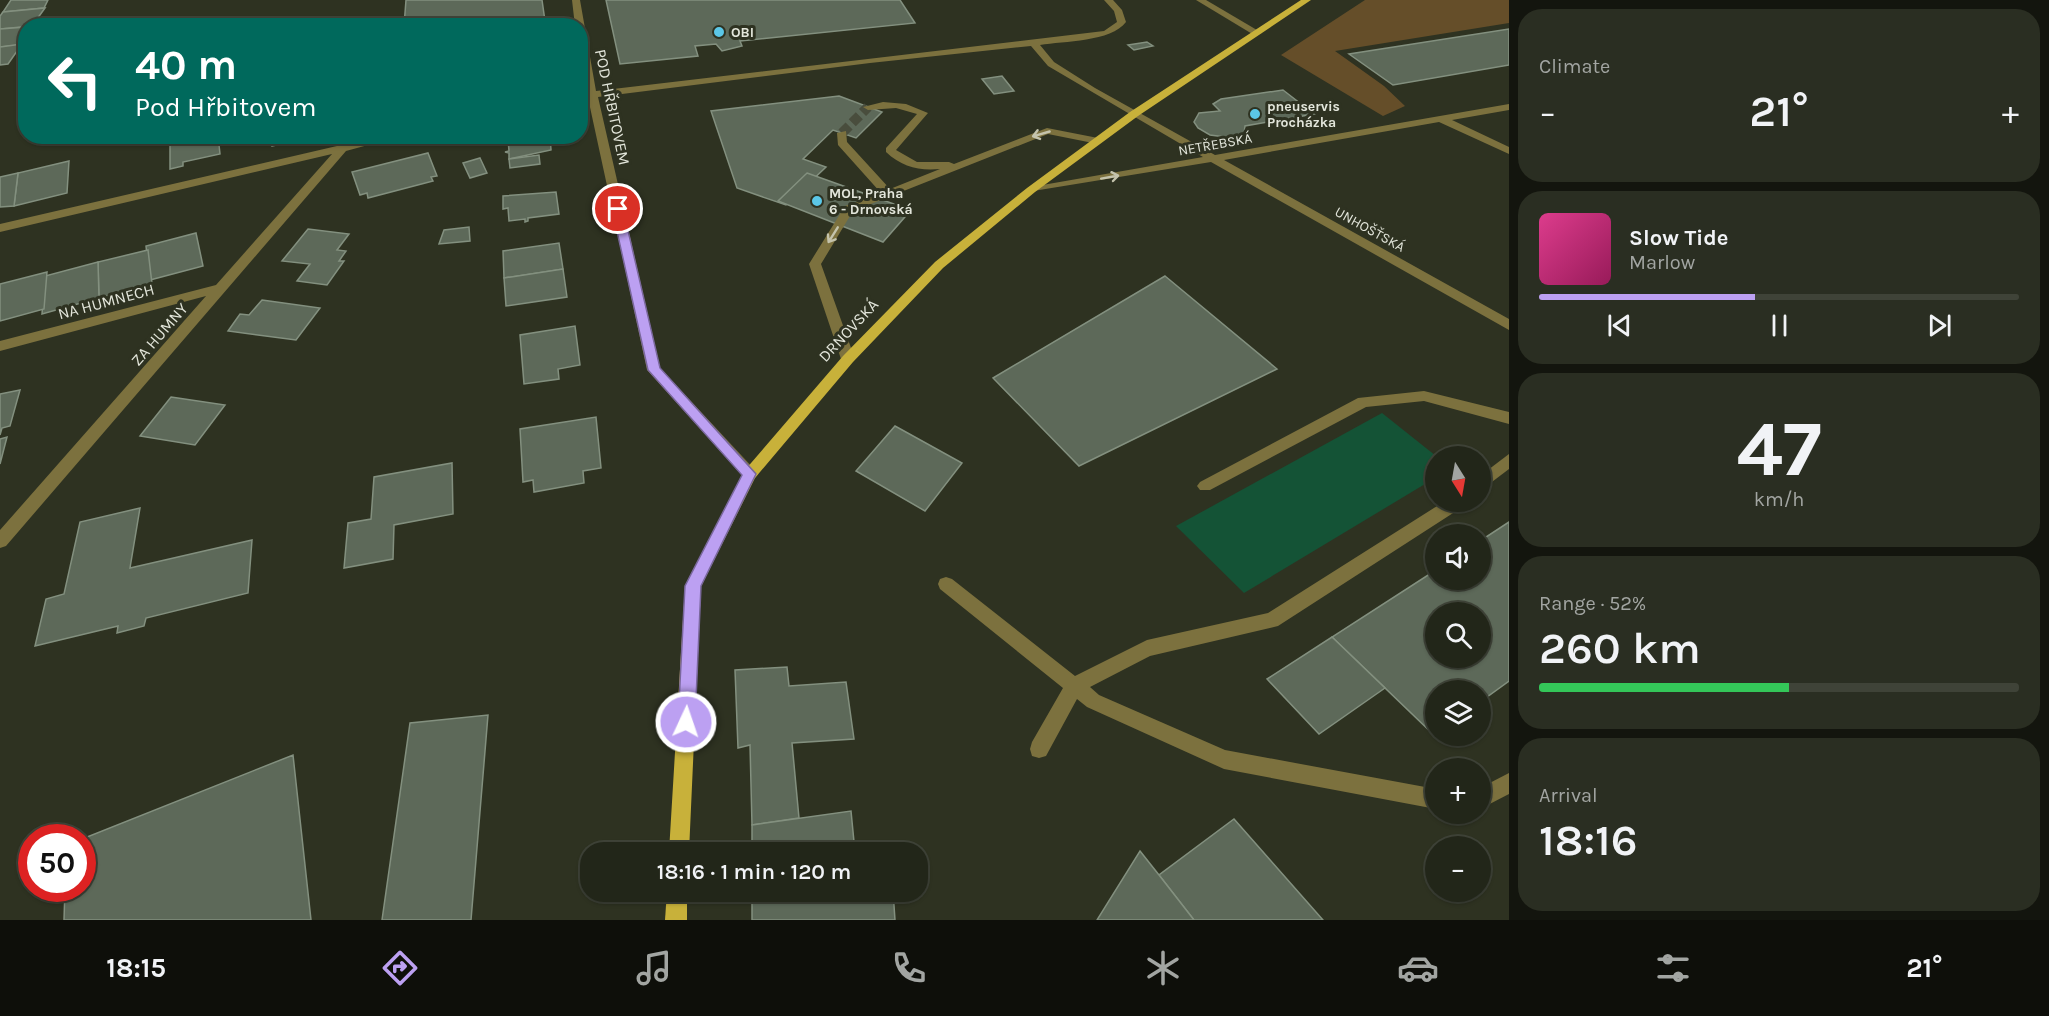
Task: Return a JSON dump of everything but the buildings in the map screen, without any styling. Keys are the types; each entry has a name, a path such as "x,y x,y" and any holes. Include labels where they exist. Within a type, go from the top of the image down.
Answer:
{"main road":[{"name":"DRNOVSKÁ","path":"680,842 693,586 750,474 848,358 939,265 1031,190 1134,114 1307,0"},
{"path":"676,920 677,902"}],"street":[{"name":"POD HŘBITOVEM","path":"576,0 579,18"},
{"path":"588,95 1106,33 1117,28 1122,22 1118,10 1108,0"},
{"path":"1200,0 1257,33"},
{"name":"UNHOŠŤSKÁ","path":"1033,43 1051,64 1134,114 1509,325"},
{"name":"POD HŘBITOVEM","path":"588,103 654,370 750,474"},
{"path":"868,107 885,103 906,106 922,113 890,150 903,161 917,167 967,163"},
{"name":"NETŘEBSKÁ","path":"1031,190 1509,107"},
{"path":"1441,119 1509,152"},
{"path":"848,358 815,264 849,209 1047,131 1098,141"},
{"path":"842,133 842,143 888,194"},
{"path":"0,228 361,144"},
{"name":"ZA HUMNY","path":"0,541 343,148"},
{"name":"NA HUMNECH","path":"0,346 221,288"},
{"path":"1205,486 1363,402 1424,396 1509,418"},
{"path":"1491,476 1509,460"},
{"path":"1039,748 1074,686 1147,648 1272,620 1441,512"},
{"path":"946,584 1093,701 1224,759 1425,797"},
{"path":"1491,793 1509,783"}],"shaded area":[{"path":"1365,0 1509,0 1509,23 1335,51 1384,86 1405,106 1383,116 1281,55"},
{"path":"1382,413 1425,447 1425,484 1244,593 1176,526"}],"tunnel":[{"path":"842,133 868,107"}],"place":[{"name":"OBI","path":"719,32"},
{"name":"pneuservis Procházka","path":"1255,114"},
{"name":"MOL, Praha 6 - Drnovská","path":"817,201"}],"route":[{"path":"618,209 654,370 750,474 693,586 686,722"}]}
